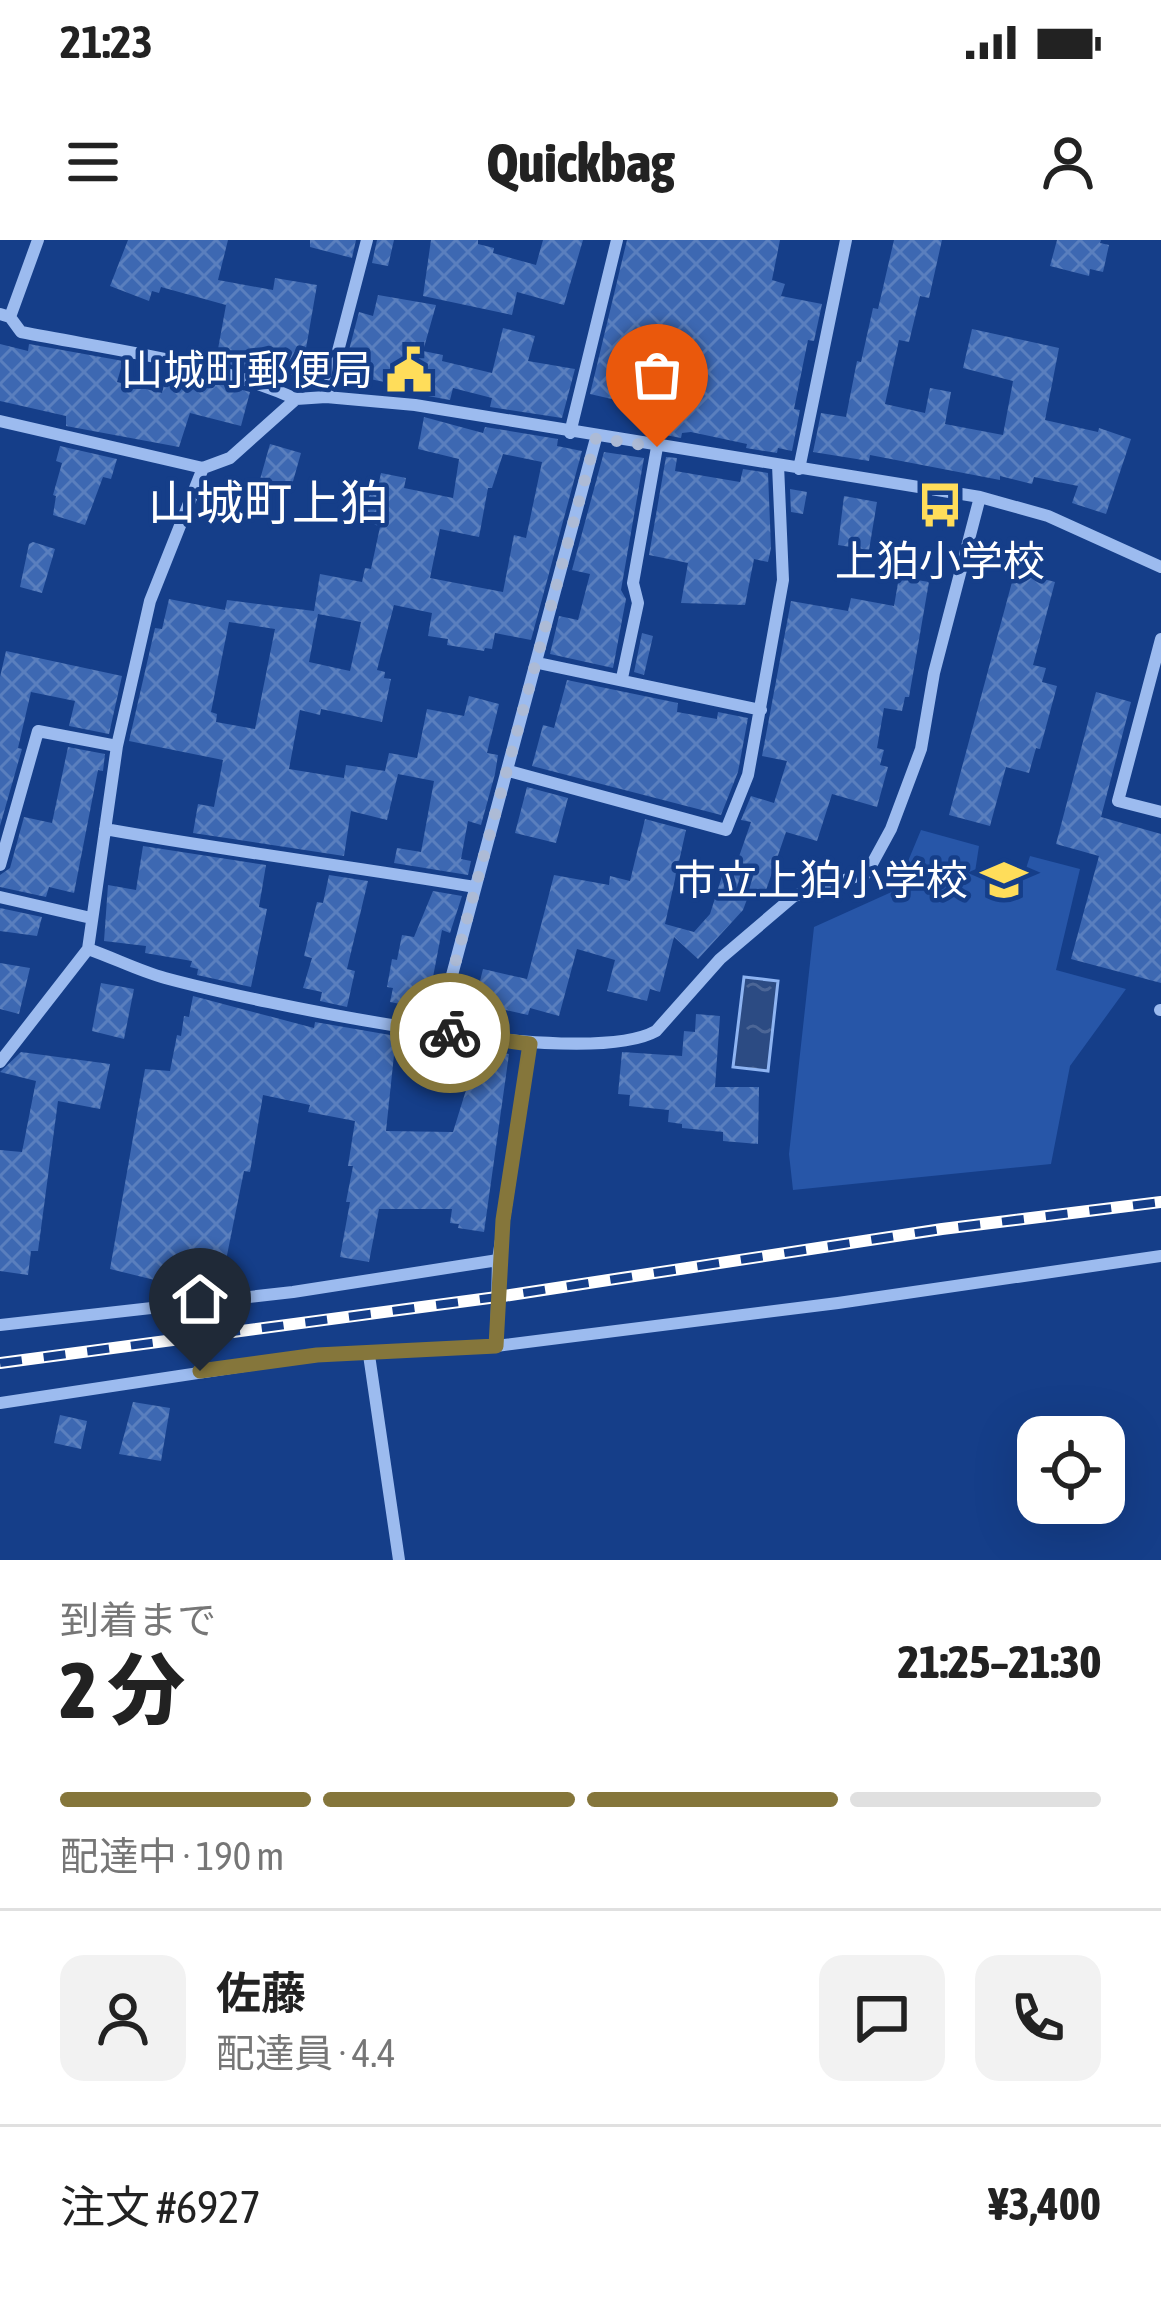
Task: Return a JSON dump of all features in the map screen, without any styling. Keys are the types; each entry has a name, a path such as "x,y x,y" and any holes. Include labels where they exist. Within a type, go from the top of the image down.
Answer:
{"street":[{"path":"38,240 5,315 21,332 228,375 296,399 415,405 980,497 1048,517 1161,567"},
{"path":"326,397 367,240"},
{"path":"570,433 617,240"},
{"path":"799,469 845,240"},
{"path":"0,421 203,468 230,458 296,399"},
{"path":"437,1031 596,438"},
{"path":"622,678 638,603 633,583 657,447"},
{"path":"509,771 726,830 748,775 783,580 778,465"},
{"path":"0,1062 88,950 117,746 150,602 203,468"},
{"path":"88,950 161,977 437,1031 530,1044 622,1043 647,1036 720,959 794,896 866,872 891,829 921,749 934,673 980,497"},
{"path":"1161,639 1118,801 1161,812"},
{"path":"538,663 761,710"},
{"path":"0,866 38,731 117,746"},
{"path":"105,829 475,887"},
{"path":"0,896 92,918"},
{"path":"496,1346 498,1260 530,1044"},
{"path":"0,1403 317,1355 496,1346 1161,1256"},
{"path":"0,1325 293,1292 498,1260"},
{"path":"369,1354 400,1560"}],"shaded area":[{"path":"921,830 979,846 975,872 1022,881 1030,856 1080,869 1056,970 1126,989 1070,1066 1051,1164 793,1190 789,1154 814,927 896,890"}],"water":[{"path":"744,977 778,981 768,1071 733,1067"}],"building":[{"path":"128,240 228,240 218,280 273,290 275,278 317,285 305,354 318,356 315,377 255,372 216,360 226,305 161,287 159,293 152,291 149,301 110,286"},
{"path":"310,240 356,240 352,258 310,247"},
{"path":"377,240 394,240 388,266 372,263"},
{"path":"431,240 478,240 494,248 493,253 536,265 543,240 583,240 564,305 517,292 512,315 423,296"},
{"path":"627,240 780,240 772,280 785,284 781,296 822,304 814,341 808,340 794,409 800,410 792,451 746,448 747,444 691,432 682,433 681,438 655,433 668,368 627,357 616,400 590,394"},
{"path":"894,240 942,240 929,298 920,296 909,342 899,340 885,404 925,413 930,388 951,392 945,424 1003,435 1013,381 963,368 972,329 1059,348 1045,420 1098,432 1099,428 1131,439 1106,514 1072,503 1078,486 1034,477 1032,484 1000,476 1000,480 870,455 869,461 813,452 821,413 846,417 857,361 861,362 873,308 878,309"},
{"path":"1057,240 1101,240 1109,245 1103,272 1090,269 1089,276 1050,266"},
{"path":"378,295 436,305 423,351 443,355 442,361 492,373 503,328 535,336 528,361 575,369 562,418 490,407 492,398 453,388 450,400 428,396 419,389 360,377 344,369 359,312 373,316"},
{"path":"0,344 28,351 29,344 123,361 117,382 162,393 167,370 250,392 241,426 190,413 179,447 66,426 66,416 0,401"},
{"path":"424,417 483,433 485,427 558,439 557,446 582,451 531,640 495,633 492,649 484,651 447,645 448,639 428,636 432,613 394,605 377,670 391,679 382,722 321,709 320,715 300,710 289,769 344,778 346,765 385,771 389,753 417,758 427,709 464,716 469,696 499,704 487,753 498,755 495,774 481,825 468,821 461,859 471,861 468,875 394,863 397,848 421,852 434,781 398,774 387,820 351,811 344,856 193,833 198,804 214,807 223,760 129,741 155,628 162,629 169,599 225,610 227,600 314,611 320,574 362,582 365,568 371,569 380,527 364,519 371,489 377,491 381,473 406,478 404,488 453,498 459,459 418,449","holes":["503,454 542,462 526,538 514,535 503,592 430,578 440,529 479,537 488,488 492,488","318,614 361,622 350,671 309,662","229,622 275,629 255,729 216,722 217,714 211,712"]},
{"path":"270,444 301,453 290,492 259,483"},
{"path":"60,446 117,459 111,479 103,477 85,525 53,515 62,463 56,461"},
{"path":"604,452 644,458 613,668 550,654 559,616 578,620 590,574 572,570"},
{"path":"666,457 677,458 675,471 740,482 743,469 768,473 771,548 768,562 754,559 745,605 681,603 688,563 649,555"},
{"path":"790,489 807,492 803,514 791,512"},
{"path":"844,496 877,502 869,550 838,545"},
{"path":"33,542 55,549 42,593 20,587"},
{"path":"1015,571 1055,582 1033,665 1046,668 1042,682 1057,686 1029,773 1006,767 990,826 949,815"},
{"path":"899,577 929,582 909,697 902,711 884,708 877,748 884,750 880,765 888,767 877,807 832,794 817,841 786,832 763,899 749,894 743,910 698,959 674,937 660,992 650,989 647,1001 607,991 615,960 577,949 559,1016 530,1008 528,1015 487,1006 490,996 477,993 483,969 527,979 554,875 609,885 610,876 630,881 645,819 686,830 665,924 694,932 710,914 724,870 733,874 751,822 741,820 751,796 774,803 787,761 762,756 791,601 848,611 851,598 894,606"},
{"path":"642,633 653,636 644,675 634,672"},
{"path":"6,651 122,676 109,734 69,726 75,701 31,692 18,748 22,749 0,826 0,677"},
{"path":"567,680 678,703 677,712 717,719 718,712 748,718 738,772 721,815 532,766 543,725 554,728"},
{"path":"1096,692 1131,702 1101,817 1161,834 1161,983 1071,959 1099,856 1056,844"},
{"path":"68,747 105,754 74,893 49,887 46,897 0,887 0,875 10,868 24,817 52,823"},
{"path":"527,787 568,798 556,843 515,833"},
{"path":"143,846 266,865 259,907 267,909 251,987 197,975 198,969 190,967 192,961 145,953 146,946 104,941 108,885 136,890"},
{"path":"329,875 368,881 347,969 355,971 347,1007 320,1001 322,992 303,988 312,958 304,956"},
{"path":"433,891 462,896 450,933 442,930 428,1003 390,1002 393,988 387,987 392,959 397,960 402,935 414,937"},
{"path":"0,908 42,917 37,936 0,931"},
{"path":"0,963 30,968 19,1014 0,1009"},
{"path":"101,983 134,989 124,1039 92,1031"},
{"path":"193,996 314,1028 315,1022 396,1036 386,1131 453,1132 473,1048 509,1054 484,1232 450,1223 452,1209 379,1209 369,1262 340,1257 350,1202 346,1202 353,1166 348,1166 355,1121 308,1112 310,1105 263,1095 250,1172 244,1171 222,1280 182,1272 179,1286 110,1269 145,1069 170,1071 177,1035 181,1036 184,1016 189,1017"},
{"path":"696,1014 720,1016 715,1087 759,1087 758,1144 723,1141 723,1132 682,1128 682,1124 668,1122 669,1110 629,1106 630,1095 618,1094 622,1052 682,1056 684,1031 695,1032"},
{"path":"21,1052 110,1064 100,1109 58,1101 38,1251 31,1251 28,1275 0,1271 0,1150 22,1152 36,1081 0,1072"},
{"path":"133,1402 170,1408 161,1461 119,1454"},
{"path":"60,1415 87,1421 81,1449 54,1443"}],"railway":[{"path":"0,1363 1161,1202"}],"way so far":[{"path":"450,1033 437,1031 596,438 657,447"}],"place":[{"name":"山城町郵便局","path":"409,370"},
{"name":"上狛小学校","path":"940,505"},
{"name":"市立上狛小学校","path":"1004,880"}],"district":[{"name":"山城町上狛","path":"268,503"}],"route":[{"path":"200,1371 317,1355 496,1346 498,1260 507,1180 530,1044 450,1033"}]}
